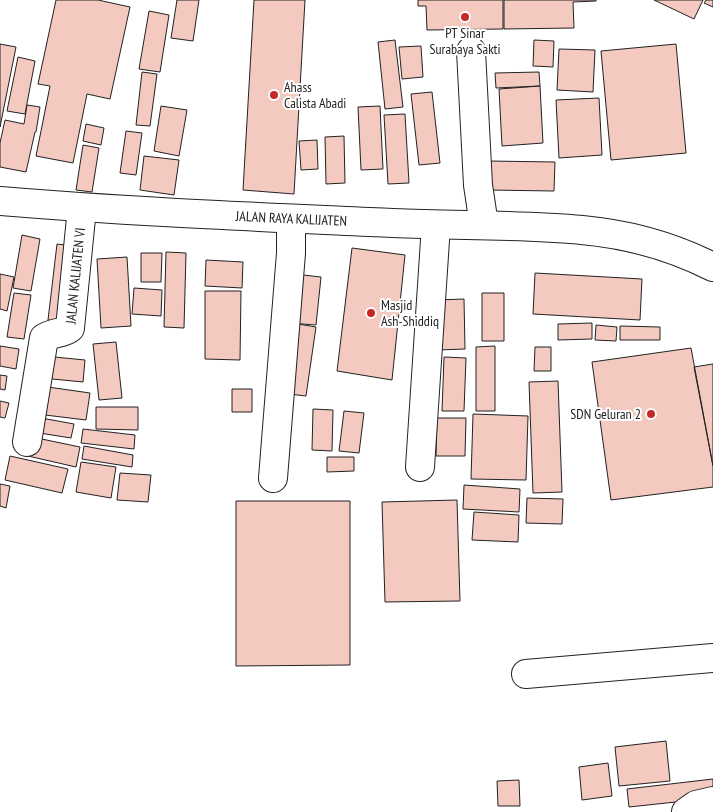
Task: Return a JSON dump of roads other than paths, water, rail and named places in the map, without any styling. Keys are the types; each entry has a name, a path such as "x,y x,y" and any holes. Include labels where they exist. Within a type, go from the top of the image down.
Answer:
{"main road":[{"path":"471,51 478,185 484,225"},
{"name":"JALAN RAYA KALIJATEN","path":"0,201 82,208 291,219 584,230 650,243 694,258 713,267"},
{"name":"JALAN KALIJATEN VI","path":"27,442 44,338 48,335 67,331 70,328 82,208"},
{"path":"273,478 291,253 291,219"},
{"path":"420,467 436,225"},
{"path":"526,674 713,658"},
{"path":"686,812 696,805 713,802"}],"place":[{"name":"PT Sinar Surabaya Sakti","path":"465,17"},
{"name":"Ahass Calista Abadi","path":"274,95"},
{"name":"Masjid Ash-Shiddiq","path":"371,313"},
{"name":"SDN Geluran 2","path":"651,414"}]}
